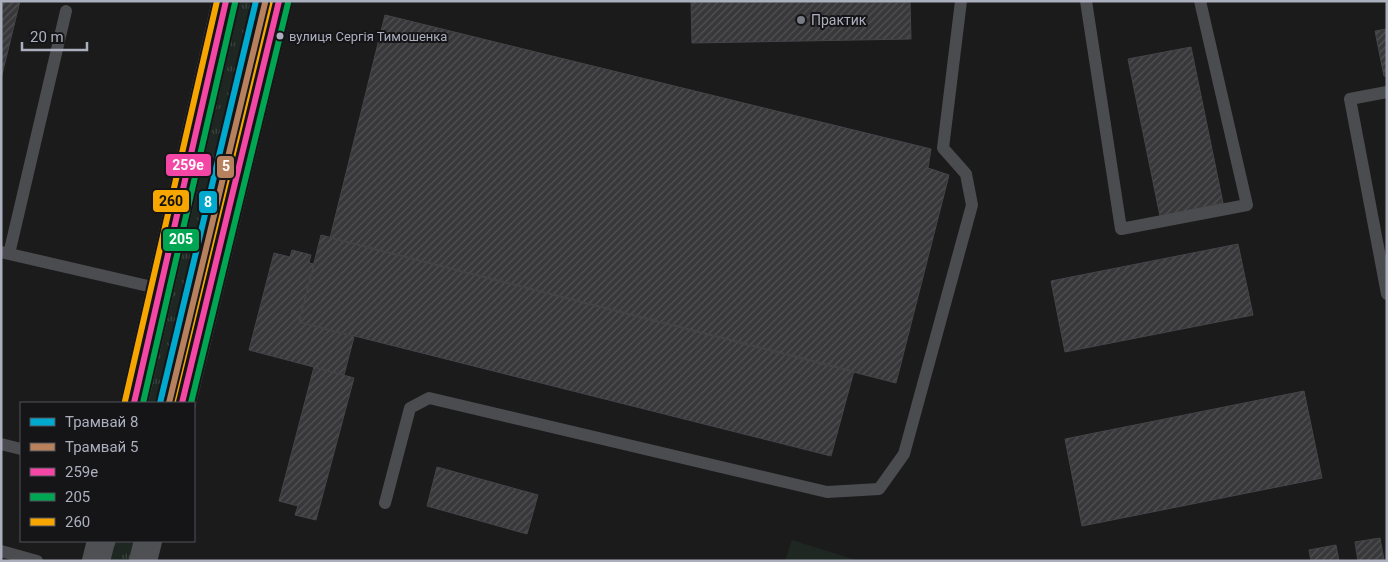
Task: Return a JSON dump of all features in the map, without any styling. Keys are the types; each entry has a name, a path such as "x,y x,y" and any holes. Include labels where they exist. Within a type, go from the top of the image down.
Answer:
{"main road":[{"path":"134,402 226,1"},
{"path":"182,402 279,1"},
{"path":"96,561 101,542"},
{"path":"143,561 148,542"}],"lane":[{"path":"385,503 410,408 429,398 827,492 879,489 904,454 972,205 966,174 943,148 961,1"},
{"path":"1086,1 1121,229 1247,205 1200,1"},
{"path":"66,11 5,253 161,288"},
{"path":"1387,92 1350,99 1387,294"},
{"path":"1,444 20,449"},
{"path":"1,551 37,561"}],"green space":[{"path":"234,1 243,1 262,6 167,402 140,402"},
{"path":"792,540 859,561 785,561"},
{"path":"106,542 134,542 129,561 102,561"}],"building":[{"path":"1,1 20,1 1,79"},
{"name":"Практик","path":"691,1 910,1 911,39 692,43"},
{"path":"385,15 931,149 928,168 949,175 896,383 330,238"},
{"path":"1387,29 1387,76 1384,76 1375,31"},
{"path":"1191,47 1223,203 1160,216 1128,59"},
{"path":"321,235 854,371 831,456 299,322"},
{"path":"1238,244 1253,315 1065,352 1051,281"},
{"path":"292,250 311,255 309,263 314,264 299,322 354,337 344,375 249,350 274,253 290,257"},
{"path":"314,367 354,378 316,520 295,515 298,506 279,501"},
{"path":"1304,391 1322,478 1082,526 1065,439"},
{"path":"437,467 538,495 527,534 427,506"},
{"path":"1380,538 1384,560 1358,561 1355,542"},
{"path":"1336,545 1339,561 1311,561 1309,550"}],"tram line":[{"name":"8","path":"160,402 256,1"},
{"name":"5","path":"169,402 265,3"}],"transit line":[{"name":"260","path":"125,401 217,1"},
{"name":"259е","path":"134,402 226,1"},
{"name":"260","path":"173,401 270,1"},
{"name":"259е","path":"182,402 279,1"},
{"name":"205","path":"143,402 235,3"},
{"name":"205","path":"191,402 288,3"}],"place":[{"name":"Практик","path":"801,20"},
{"name":"вулиця Сергія Тимошенка","path":"280,36"}]}
